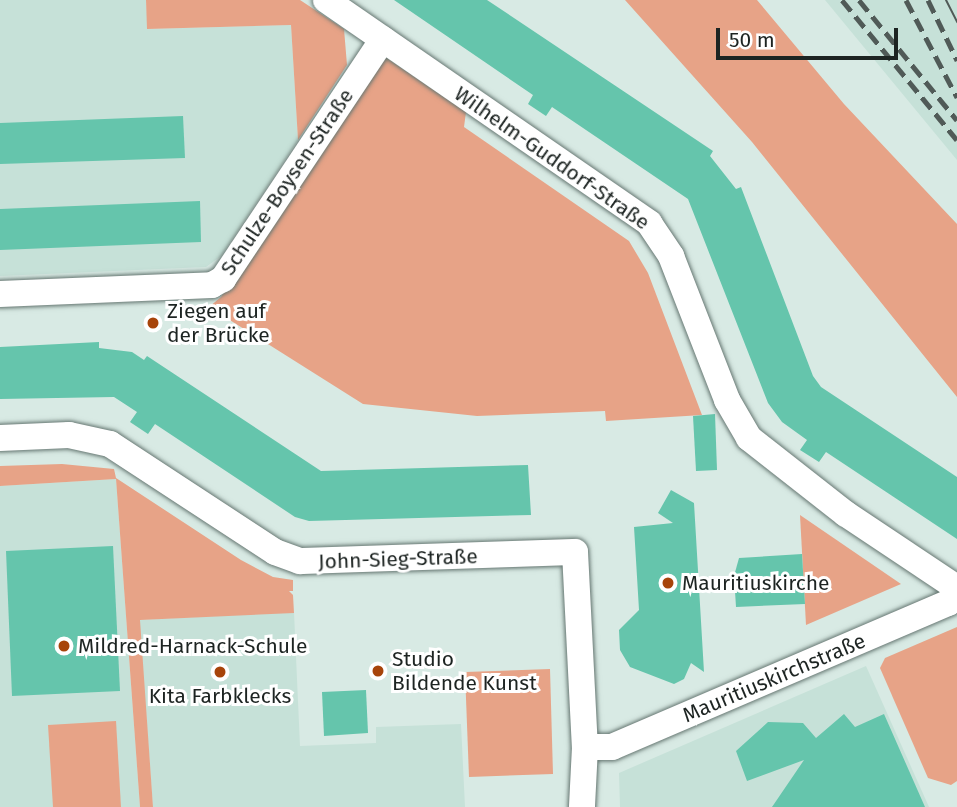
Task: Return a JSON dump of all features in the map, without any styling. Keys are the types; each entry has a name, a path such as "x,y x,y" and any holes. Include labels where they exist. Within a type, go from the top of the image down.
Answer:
{"street":[{"name":"Wilhelm-Guddorf-Straße","path":"326,0 657,231 727,400 748,438 846,514 957,588"},
{"name":"Schulze-Boysen-Straße","path":"0,293 212,285 223,279 383,38"},
{"name":"John-Sieg-Straße","path":"0,438 69,435 110,444 275,552 300,561 575,552 585,747 582,807"},
{"name":"Mauritiuskirchstraße","path":"585,747 612,747 948,603 957,594"}],"shaded area":[{"path":"0,0 146,0 148,29 291,25 298,140 221,256 206,267 0,276"},
{"path":"146,0 300,0 344,29 347,65 298,140 291,25 147,29"},
{"path":"625,0 757,0 844,104 957,224 957,397 752,142"},
{"path":"825,0 957,0 957,160"},
{"path":"385,57 466,112 464,127 629,241 648,273 702,415 606,421 605,411 477,416 363,404 209,307 221,297 380,58"},
{"path":"62,464 114,469 116,478 241,560 273,577 293,580 293,591 289,591 293,595 294,613 140,620 153,807 140,807 116,479 0,486 0,466"},
{"name":"Mildred-Harnack-Schule","path":"116,479 140,807 0,807 0,486"},
{"path":"800,515 901,584 806,625"},
{"name":"Kita Farbklecks","path":"294,612 300,746 376,743 376,727 461,724 465,807 153,807 139,620"},
{"path":"957,627 957,781 951,785 928,778 880,668 885,658"},
{"path":"866,666 929,807 620,807 619,773"},
{"path":"550,669 553,774 469,777 465,672"},
{"path":"116,721 121,807 53,807 48,725"}],"building":[{"path":"394,0 487,0 713,151 710,156 736,189 741,187 813,376 821,387 957,477 957,539 826,452 819,462 800,450 807,440 782,422 768,403 688,199 552,107 546,116 528,104 533,95"},
{"path":"183,116 185,158 0,164 0,123"},
{"path":"200,201 201,242 0,250 0,209"},
{"path":"99,342 99,348 132,352 144,360 147,356 321,471 528,465 531,515 309,521 295,517 155,424 148,434 130,422 137,412 114,397 0,399 0,347"},
{"path":"715,414 717,470 696,471 693,416"},
{"name":"Mauritiuskirche","path":"671,490 694,503 704,672 691,663 684,679 674,684 630,667 620,650 619,630 639,610 634,527 673,523 658,513"},
{"path":"113,546 120,691 12,696 6,551"},
{"path":"802,554 805,604 736,607 734,576 739,558"},
{"path":"366,690 368,733 324,736 322,692"},
{"path":"844,714 855,727 884,714 925,807 772,807 804,760 747,781 736,751 768,722 803,723 816,738"}],"tram line":[{"path":"946,0 957,22"}],"railway":[{"path":"842,0 957,140"},
{"path":"859,0 957,120"},
{"path":"906,0 957,97"},
{"path":"928,0 957,60"}],"place":[{"name":"Ziegen auf der Brücke","path":"153,323"},
{"name":"Mauritiuskirche","path":"668,583"},
{"name":"Mildred-Harnack-Schule","path":"64,646"},
{"name":"Studio Bildende Kunst","path":"378,671"},
{"name":"Kita Farbklecks","path":"220,672"}]}
